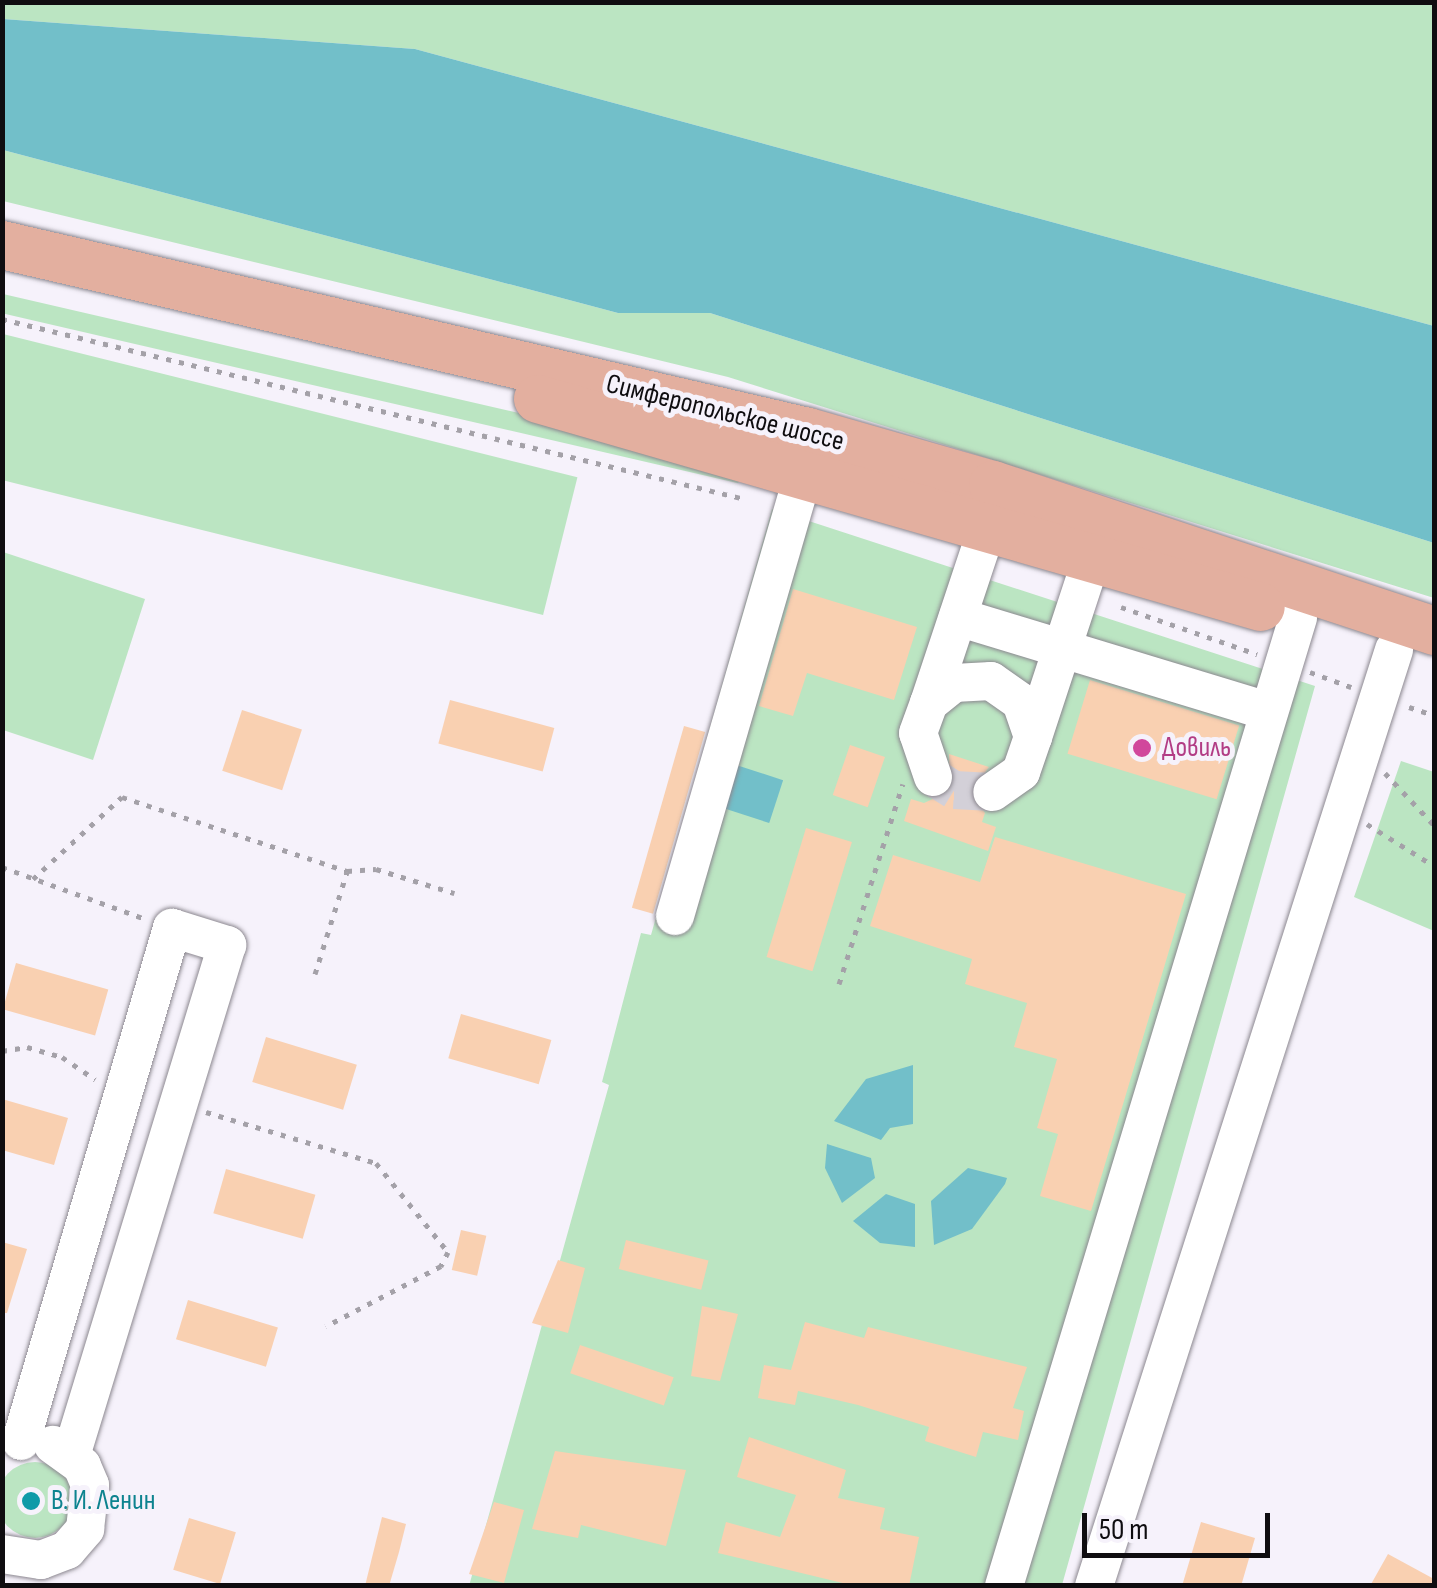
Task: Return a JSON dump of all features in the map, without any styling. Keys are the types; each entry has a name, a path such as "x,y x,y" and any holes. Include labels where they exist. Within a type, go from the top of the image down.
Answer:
{"main road":[{"name":"Симферопольское шоссе","path":"2,245 808,432 993,484 1421,648"},
{"name":"Симферопольское шоссе","path":"2,278 561,404 798,490 989,523 1086,573 1421,648"}],"lane":[{"path":"675,916 798,490"},
{"path":"933,776 924,718 989,523"},
{"path":"992,792 1020,772 1086,573"},
{"path":"958,618 1268,711"},
{"path":"1004,1586 1298,618"},
{"path":"1094,1586 1345,818 1421,648"},
{"path":"924,718 954,684 991,682 1021,702 1032,737"},
{"path":"8,1566 67,1550 85,1529 90,1485 71,1456 12,1444 172,928 227,945 71,1456"}],"path":[{"path":"2,319 798,490"},
{"path":"1086,573 1283,663 1395,707 1434,715"},
{"path":"839,984 924,718"},
{"path":"1381,763 1434,825"},
{"path":"33,878 122,797 347,871 376,869 454,893"},
{"path":"1345,818 1373,826 1434,866"},
{"path":"2,867 172,928"},
{"path":"315,974 347,871"},
{"path":"2,1052 28,1047 62,1057 86,1076 125,1088"},
{"path":"178,1104 376,1163 448,1252 441,1266 326,1326"}],"green space":[{"path":"2,3 1434,3 1434,326 415,49 3,19"},
{"path":"3,150 618,313 710,313 1434,543 1434,598 728,377 3,201"},
{"path":"3,294 743,465 738,483 2,313"},
{"path":"3,334 577,477 543,615 2,480"},
{"path":"772,509 1315,686 1062,1585 469,1586 609,1085 602,1082 641,933 651,935"},
{"path":"3,552 145,599 93,760 3,730"},
{"path":"1401,761 1434,772 1434,931 1354,897"},
{"path":"35,1462 62,1473 73,1500 62,1527 35,1538 8,1527 -3,1500 8,1473"}],"water":[{"path":"3,19 415,49 1434,326 1434,543 710,313 618,313 3,150"},
{"path":"727,762 783,780 769,823 713,805"},
{"path":"913,1065 913,1124 890,1128 881,1140 834,1121 866,1079"},
{"path":"827,1144 871,1158 875,1178 842,1203 825,1168"},
{"path":"968,1168 1007,1178 1005,1184 972,1229 934,1245 931,1201"},
{"path":"886,1194 915,1204 915,1247 880,1243 853,1221"}],"building":[{"path":"793,589 917,627 894,700 807,673 793,716 759,706"},
{"path":"1090,680 1239,726 1217,799 1067,754"},
{"path":"450,700 554,728 543,771 438,743"},
{"path":"242,710 302,729 282,790 222,771"},
{"path":"684,726 705,732 653,914 632,908"},
{"path":"850,745 885,757 868,807 833,795"},
{"path":"949,754 989,767 970,793 985,813 982,822 996,827 988,851 904,821 911,799 924,803 950,791"},
{"path":"806,828 852,842 812,971 767,957"},
{"path":"995,837 1186,894 1091,1211 1040,1196 1058,1134 1037,1128 1057,1059 1014,1047 1027,1003 965,984 972,959 870,926 893,855 980,882"},
{"path":"16,963 108,989 95,1036 3,1009"},
{"path":"461,1014 551,1040 539,1084 448,1058"},
{"path":"266,1037 357,1065 343,1110 252,1082"},
{"path":"2,1099 68,1118 54,1165 2,1150"},
{"path":"226,1169 315,1195 303,1239 213,1213"},
{"path":"461,1230 486,1236 477,1276 452,1270"},
{"path":"626,1240 708,1261 701,1290 619,1269"},
{"path":"2,1242 27,1249 7,1313 2,1313"},
{"path":"558,1260 585,1268 568,1333 532,1323"},
{"path":"188,1300 278,1327 266,1367 176,1339"},
{"path":"702,1306 738,1314 720,1381 691,1376"},
{"path":"805,1322 864,1338 868,1327 1027,1367 1013,1408 1024,1411 1018,1440 983,1432 976,1457 925,1441 929,1427 858,1405 798,1391 795,1405 758,1398 764,1365 791,1370"},
{"path":"580,1345 674,1377 664,1406 570,1373"},
{"path":"749,1437 846,1470 838,1498 885,1508 880,1529 919,1537 909,1586 855,1586 718,1553 726,1522 780,1537 796,1495 737,1477"},
{"path":"555,1451 686,1470 666,1546 581,1525 578,1538 532,1529"},
{"path":"494,1502 524,1510 504,1583 469,1574"},
{"path":"382,1517 406,1524 389,1586 365,1586"},
{"path":"189,1518 236,1532 220,1584 173,1570"},
{"path":"1201,1522 1255,1538 1241,1586 1182,1586"},
{"path":"1388,1554 1434,1579 1434,1586 1370,1586"}],"tunnel":[{"path":"933,777 954,790 992,792"}],"place":[{"name":"Довиль","path":"1142,748"},
{"name":"В. И. Ленин","path":"31,1501"}]}
